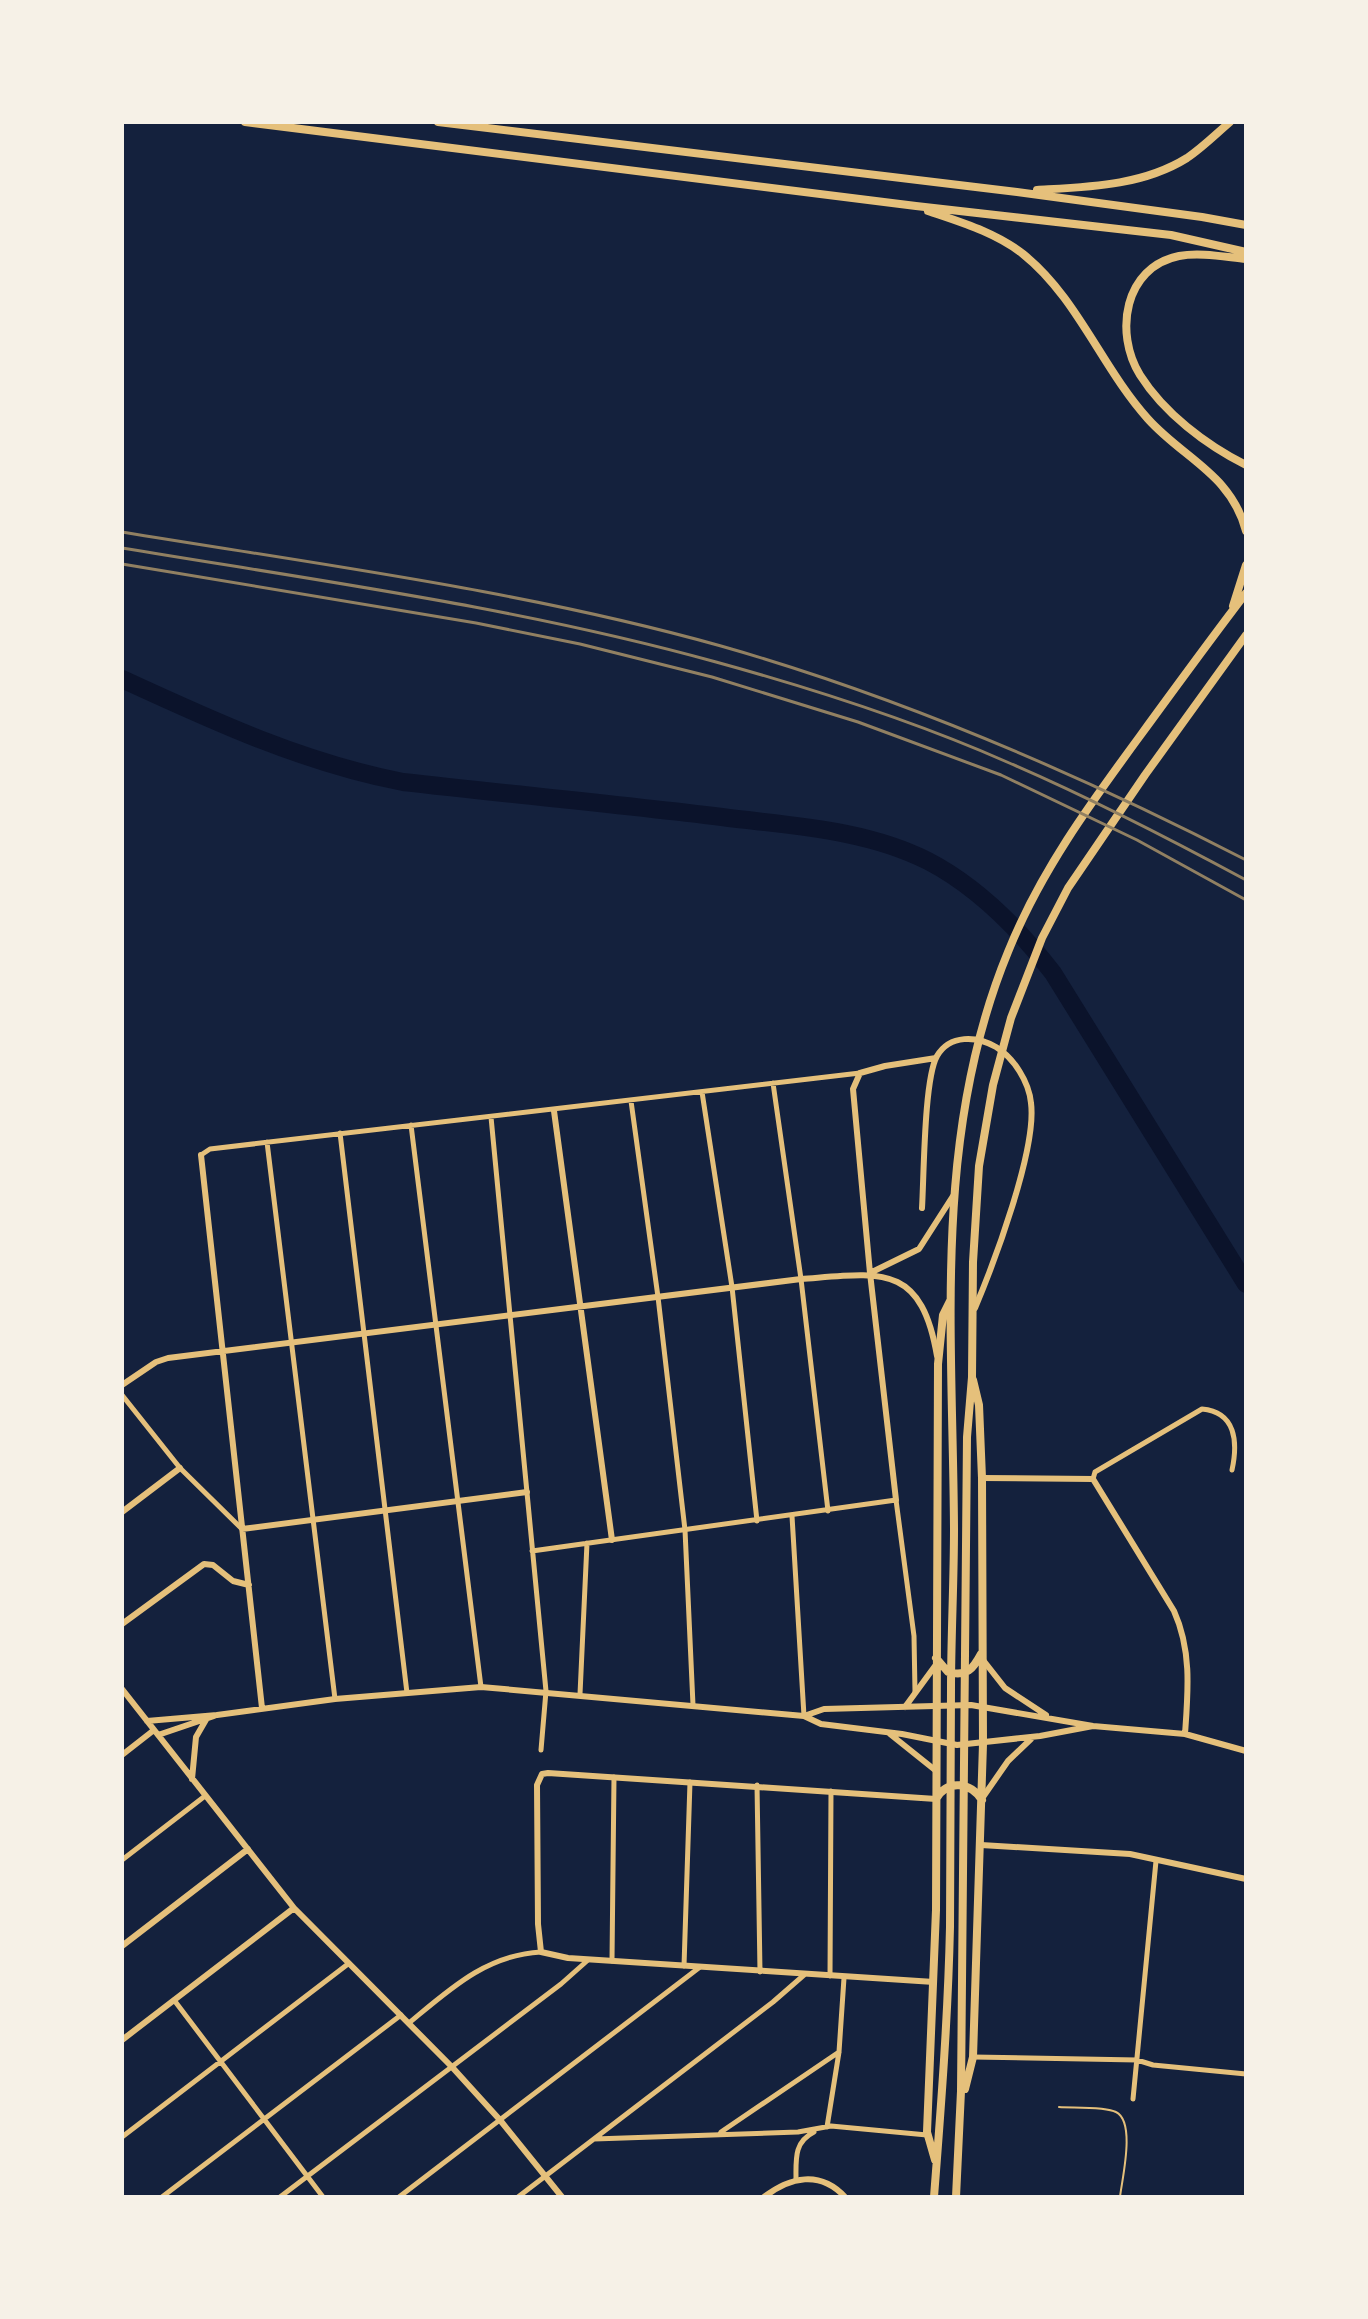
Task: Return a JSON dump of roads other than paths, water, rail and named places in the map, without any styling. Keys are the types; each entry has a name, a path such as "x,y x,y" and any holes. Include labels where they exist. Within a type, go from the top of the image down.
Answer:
{"main road":[{"path":"245,122 1171,235 1246,252"},
{"path":"438,122 1017,192 1246,225"},
{"path":"1017,192 1093,187 1129,181 1190,156 1230,122"},
{"path":"916,206 975,227 1024,255 1055,287 1146,417 1162,434 1216,476 1240,510 1246,531"},
{"path":"1246,259 1196,255 1164,261 1139,284 1131,297 1125,319 1126,347 1139,374 1156,396 1194,432 1246,465"},
{"path":"1231,613 1246,565"},
{"path":"934,2197 950,1930 954,1528 950,1235 964,1107 977,1040 1006,955 1040,882 1110,777 1246,593"},
{"path":"956,2197 960,2105 967,1437 979,1166 985,1127 1002,1050 1026,978 1052,917 1113,821 1246,635"},
{"path":"937,2164 927,2135 934,1982 938,1364 943,1315 953,1297"},
{"path":"960,2105 973,2057 983,1799 982,1478 979,1405 972,1377"},
{"path":"936,1662 948,1672 961,1674 971,1671 982,1655"},
{"path":"936,1799 946,1787 957,1785 975,1790 983,1799"}],"street":[{"path":"922,1208 930,1085 936,1058 948,1044 960,1038 994,1046 1018,1070 1030,1092 1030,1135 989,1275 973,1312"},
{"path":"262,1708 201,1155 210,1149 860,1073 936,1058"},
{"path":"860,1073 855,1079 852,1099 914,1636 915,1692"},
{"path":"773,1083 801,1279 828,1511"},
{"path":"702,1092 732,1287 757,1521"},
{"path":"631,1101 685,1530 693,1705"},
{"path":"554,1111 612,1540"},
{"path":"491,1117 546,1691 541,1750"},
{"path":"411,1125 481,1687"},
{"path":"340,1133 407,1693"},
{"path":"267,1142 335,1699"},
{"path":"122,1385 156,1362 168,1358 732,1287 870,1273 919,1249 953,1196"},
{"path":"870,1273 906,1288 922,1305 932,1332 938,1364"},
{"path":"122,1395 180,1468 242,1529"},
{"path":"1185,1734 1187,1650 1182,1629 1093,1479 1095,1472 1202,1409 1218,1411 1228,1420 1235,1443 1232,1470"},
{"path":"122,1512 180,1468"},
{"path":"982,1478 1093,1479"},
{"path":"242,1529 527,1492"},
{"path":"532,1551 896,1500"},
{"path":"792,1516 804,1716"},
{"path":"580,1694 587,1543"},
{"path":"122,1624 204,1564 213,1565 233,1581 249,1585"},
{"path":"982,1655 1005,1688 1049,1717"},
{"path":"905,1707 936,1662"},
{"path":"147,1721 335,1699 481,1687 804,1716 821,1724 957,1745 983,1744 1093,1726"},
{"path":"122,1689 294,1908 452,2067 500,2120 562,2197"},
{"path":"804,1716 824,1709 936,1705 983,1707 1093,1726 1185,1734 1246,1751"},
{"path":"122,1755 156,1733 217,1715"},
{"path":"192,1779 196,1737 207,1718"},
{"path":"887,1732 935,1770"},
{"path":"983,1799 1019,1747 1033,1737"},
{"path":"541,1952 538,1924 538,1779 542,1774 757,1785 936,1799"},
{"path":"612,1961 614,1777"},
{"path":"684,1966 690,1782"},
{"path":"757,1785 760,1972"},
{"path":"830,1977 831,1791"},
{"path":"122,1860 205,1796"},
{"path":"981,1845 1122,1853 1246,1879"},
{"path":"122,1946 248,1849"},
{"path":"1133,2099 1156,1861"},
{"path":"122,2040 294,1908"},
{"path":"409,2023 476,1970 505,1958 541,1952 612,1961 934,1982"},
{"path":"280,2197 561,1984 589,1959"},
{"path":"122,2137 348,1964"},
{"path":"399,2197 700,1967"},
{"path":"518,2197 804,1975"},
{"path":"796,2179 800,2142 825,2127 839,2052 844,1978"},
{"path":"173,2000 323,2197"},
{"path":"162,2197 401,2015"},
{"path":"721,2133 839,2052"},
{"path":"973,2057 1137,2060 1153,2065 1246,2074"},
{"path":"594,2139 798,2132 825,2127 927,2135"},
{"path":"764,2197 780,2185 796,2179 830,2186 845,2197"}],"lane":[{"path":"1059,2107 1116,2112 1122,2117 1127,2142 1120,2197"}],"waterway":[{"path":"122,679 260,739 366,774 403,782 827,830 879,842 928,861 981,896 1053,973 1246,1284"}],"railway":[{"path":"122,532 498,594 721,646 856,689 989,740 1118,797 1246,860"},
{"path":"122,548 495,611 643,643 790,683 900,719 1007,762 1128,818 1246,880"},
{"path":"122,564 476,623 580,644 712,677 858,722 1001,775 1137,840 1246,900"}]}
